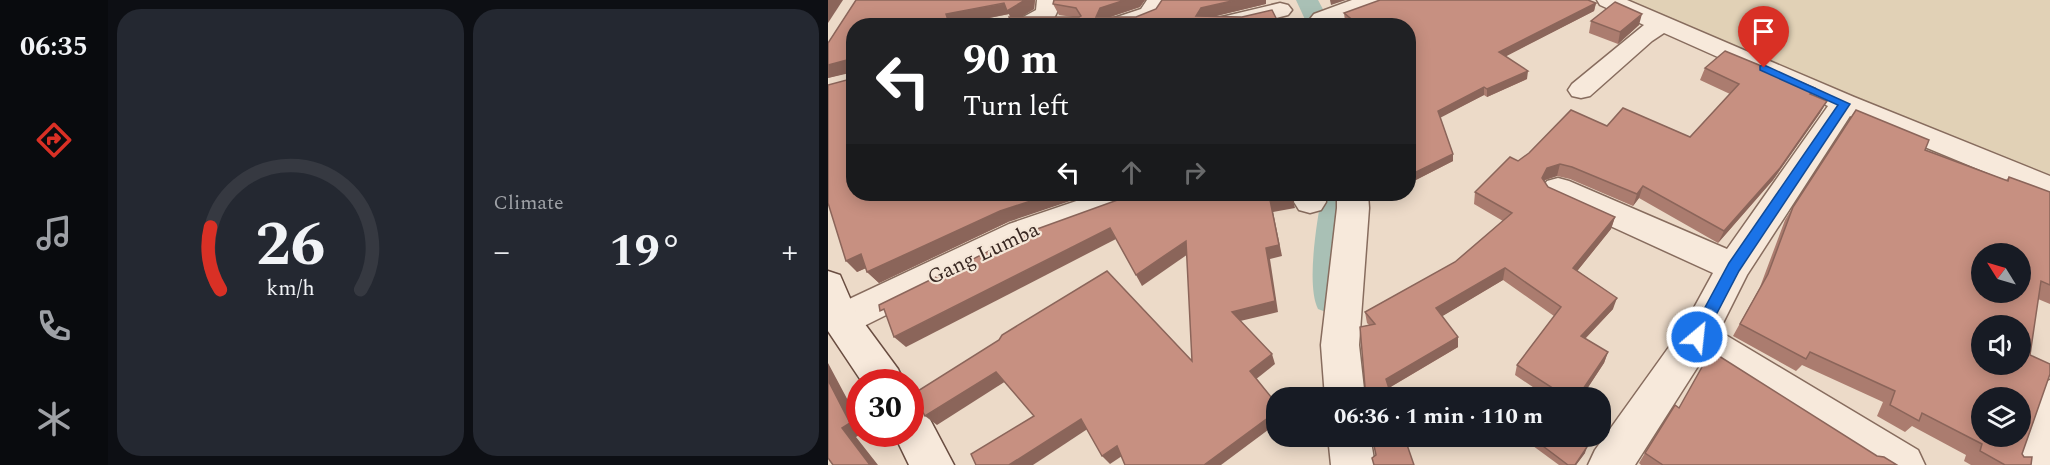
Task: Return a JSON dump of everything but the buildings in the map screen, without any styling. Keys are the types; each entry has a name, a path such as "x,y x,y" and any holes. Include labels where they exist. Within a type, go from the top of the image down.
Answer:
{"street":[{"path":"1039,18 1047,13 1048,0"},
{"path":"1320,15 1374,0"},
{"path":"1608,0 1844,104 2050,188"},
{"path":"1252,18 1280,12"},
{"path":"1581,90 1643,36 1662,24"},
{"path":"1610,465 1697,337 1734,267 1844,104"},
{"path":"1558,189 1734,267"},
{"name":"Gang Lumba","path":"841,320 1021,233 1110,201"},
{"path":"1344,387 1340,345 1352,201"},
{"path":"828,285 841,320 875,369"},
{"path":"1697,337 1903,465"},
{"path":"2029,465 2050,398"},
{"path":"922,447 932,465"},
{"path":"1351,447 1353,465"}],"shaded area":[{"path":"1602,0 2050,0 2050,189"}],"waterway":[{"path":"1307,0 1316,18"},
{"path":"1331,299 1331,250 1336,201"}],"route":[{"path":"1697,337 1734,267 1844,104 1764,68"}]}
